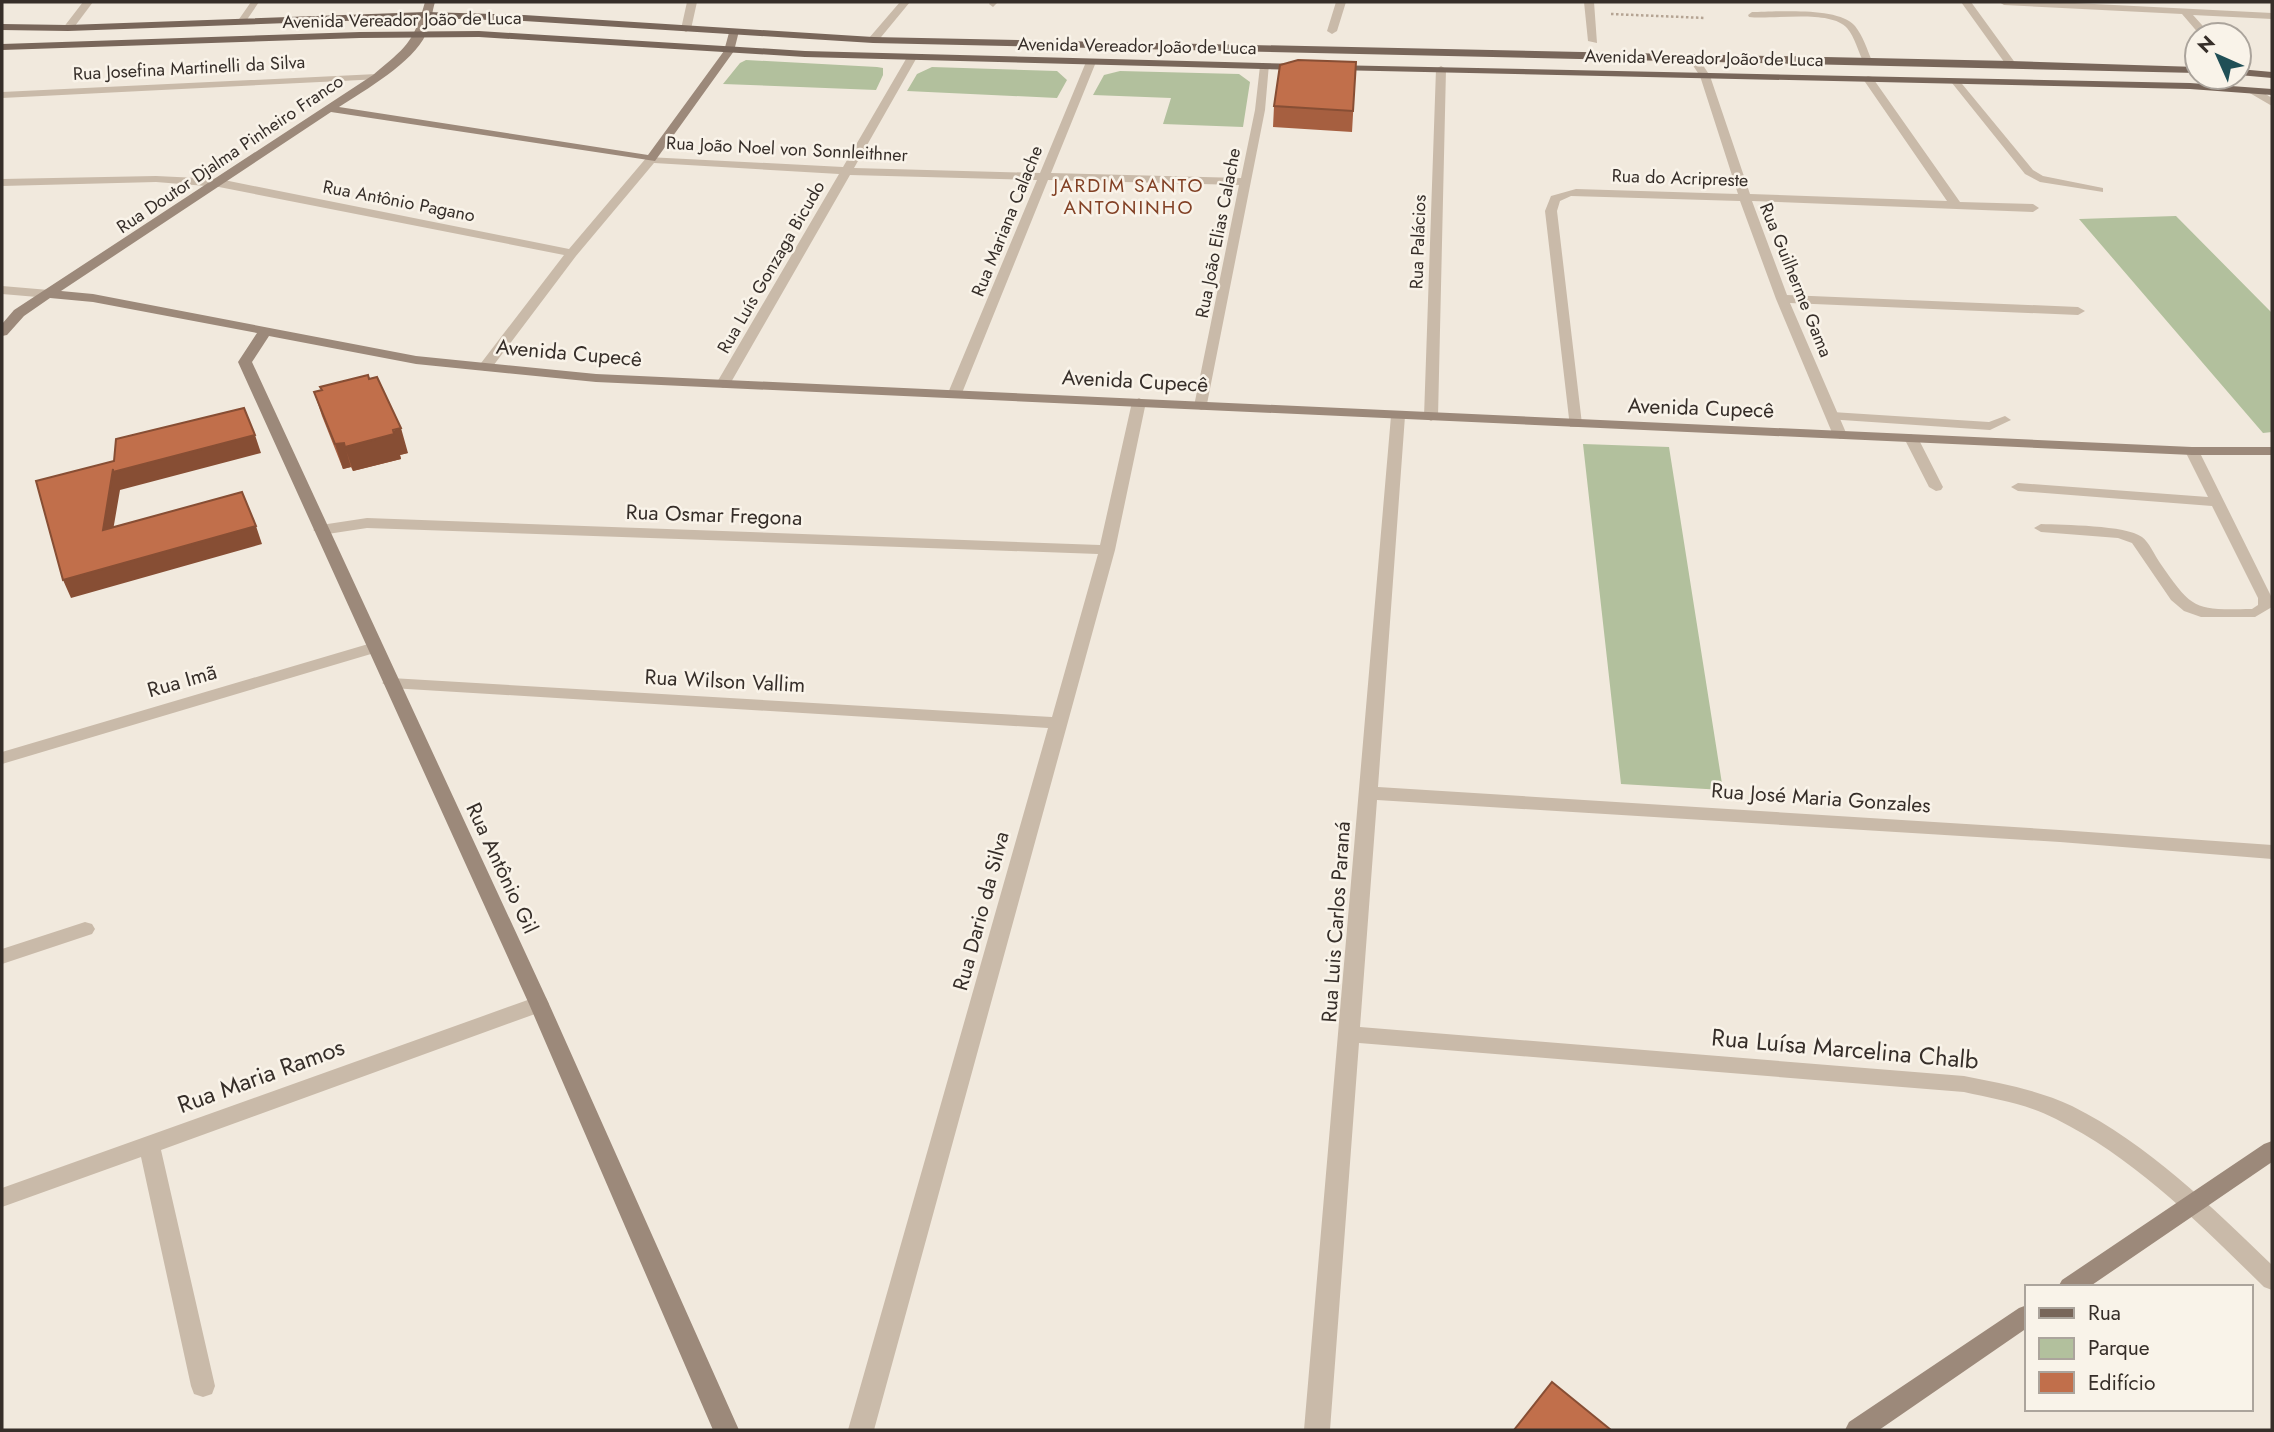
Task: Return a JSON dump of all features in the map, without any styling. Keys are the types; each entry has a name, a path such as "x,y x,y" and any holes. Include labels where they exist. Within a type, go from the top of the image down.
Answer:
{"main road":[{"name":"Avenida Vereador João de Luca","path":"2,27 68,28 426,15 873,40 2011,64 2183,70"},
{"name":"Avenida Vereador João de Luca","path":"2,47 88,47 421,34 539,37 729,51 911,59 2183,88"},
{"path":"2253,73 2272,75"},
{"name":"Avenida Vereador João de Luca","path":"2253,90 2272,92"}],"street":[{"path":"68,28 88,2"},
{"path":"421,34 430,2"},
{"path":"686,29 692,2"},
{"path":"873,40 905,2"},
{"path":"1332,31 1341,2"},
{"path":"1966,2 2011,64"},
{"path":"2004,2 2272,16"},
{"path":"1589,7 1593,41"},
{"path":"2186,12 2194,21"},
{"path":"485,367 572,253 651,159 729,51 734,31"},
{"name":"Rua Doutor Djalma Pinheiro Franco","path":"2,332 19,313 377,77 410,48 421,34"},
{"name":"Rua Guilherme Gama","path":"1693,58 1705,75 1745,198 1782,299 1840,435"},
{"name":"Rua Luís Gonzaga Bicudo","path":"723,384 911,59"},
{"name":"Rua Mariana Calache","path":"955,393 1091,62"},
{"name":"Rua João Elias Calache","path":"1201,406 1260,110 1265,66"},
{"name":"Rua Palácios","path":"1431,416 1441,69"},
{"name":"Rua Josefina Martinelli da Silva","path":"2,95 377,77"},
{"path":"1868,79 1956,205"},
{"path":"2253,91 2272,103"},
{"name":"Rua João Noel von Sonnleithner","path":"331,109 651,159 847,171 1246,182"},
{"name":"Rua Antônio Pagano","path":"2,183 156,179 219,183 572,253"},
{"name":"Rua do Acripreste","path":"1575,424 1551,211 1555,199 1576,191 2033,208"},
{"name":"Avenida Cupecê","path":"2,290 93,298 416,360 596,378 2192,451 2272,451"},
{"path":"1782,299 2078,311"},
{"name":"Rua Antônio Gil","path":"265,331 245,362 539,1004 726,1430"},
{"name":"Rua Dario da Silva","path":"860,1430 1056,723 1107,550 1139,402"},
{"name":"Rua Luis Carlos Paraná","path":"1317,1430 1351,1034 1367,793 1398,416"},
{"name":"Rua Osmar Fregona","path":"321,530 367,523 1107,550"},
{"name":"Rua Imã","path":"2,758 376,648"},
{"name":"Rua Wilson Vallim","path":"391,683 1056,723"},
{"name":"Rua José Maria Gonzales","path":"1367,793 2272,852"},
{"path":"2,957 85,929"},
{"name":"Rua Maria Ramos","path":"2,1198 539,1004"},
{"name":"Rua Luísa Marcelina Chalb","path":"1351,1034 1964,1084 2010,1093 2063,1112 2109,1139 2193,1203 2272,1280"},
{"path":"149,1145 203,1386"},
{"path":"2073,1285 2272,1150"},
{"path":"1858,1430 2025,1316"}],"lane":[{"path":"241,22 255,2"},
{"path":"1752,15 1844,20 1850,25 1867,61"},
{"path":"1955,81 2029,172 2040,179 2099,190"},
{"path":"1832,416 1990,426 2005,420"},
{"path":"1911,438 1936,487"},
{"path":"2041,528 2120,534 2137,540 2176,597 2189,608 2206,614 2255,613 2265,607 2265,598 2192,451"},
{"path":"2018,487 2218,502"}],"path":[{"path":"1589,7 1705,18"}],"green space":[{"path":"746,60 877,67 883,68 883,75 876,90 723,84 740,63"},
{"path":"932,67 1057,71 1067,80 1057,98 907,91 917,74"},
{"path":"1120,71 1239,74 1250,82 1243,127 1163,124 1171,98 1093,95 1104,75"},
{"path":"2176,216 2272,313 2272,432 2263,433 2079,219"},
{"path":"1583,444 1669,447 1723,790 1621,784"}],"building":[{"path":"1298,60 1356,62 1353,111 1274,106 1280,65"},
{"path":"368,375 369,379 377,377 401,428 393,430 394,434 345,447 344,443 335,444 314,392 322,390 320,387"},
{"path":"244,408 255,435 113,472 113,469 103,530 242,492 256,526 63,580 36,481 114,461 116,439"},
{"path":"1552,1382 1611,1430 1514,1430"}],"district":[{"name":"JARDIM SANTO ANTONINHO","path":"1129,196"}]}
